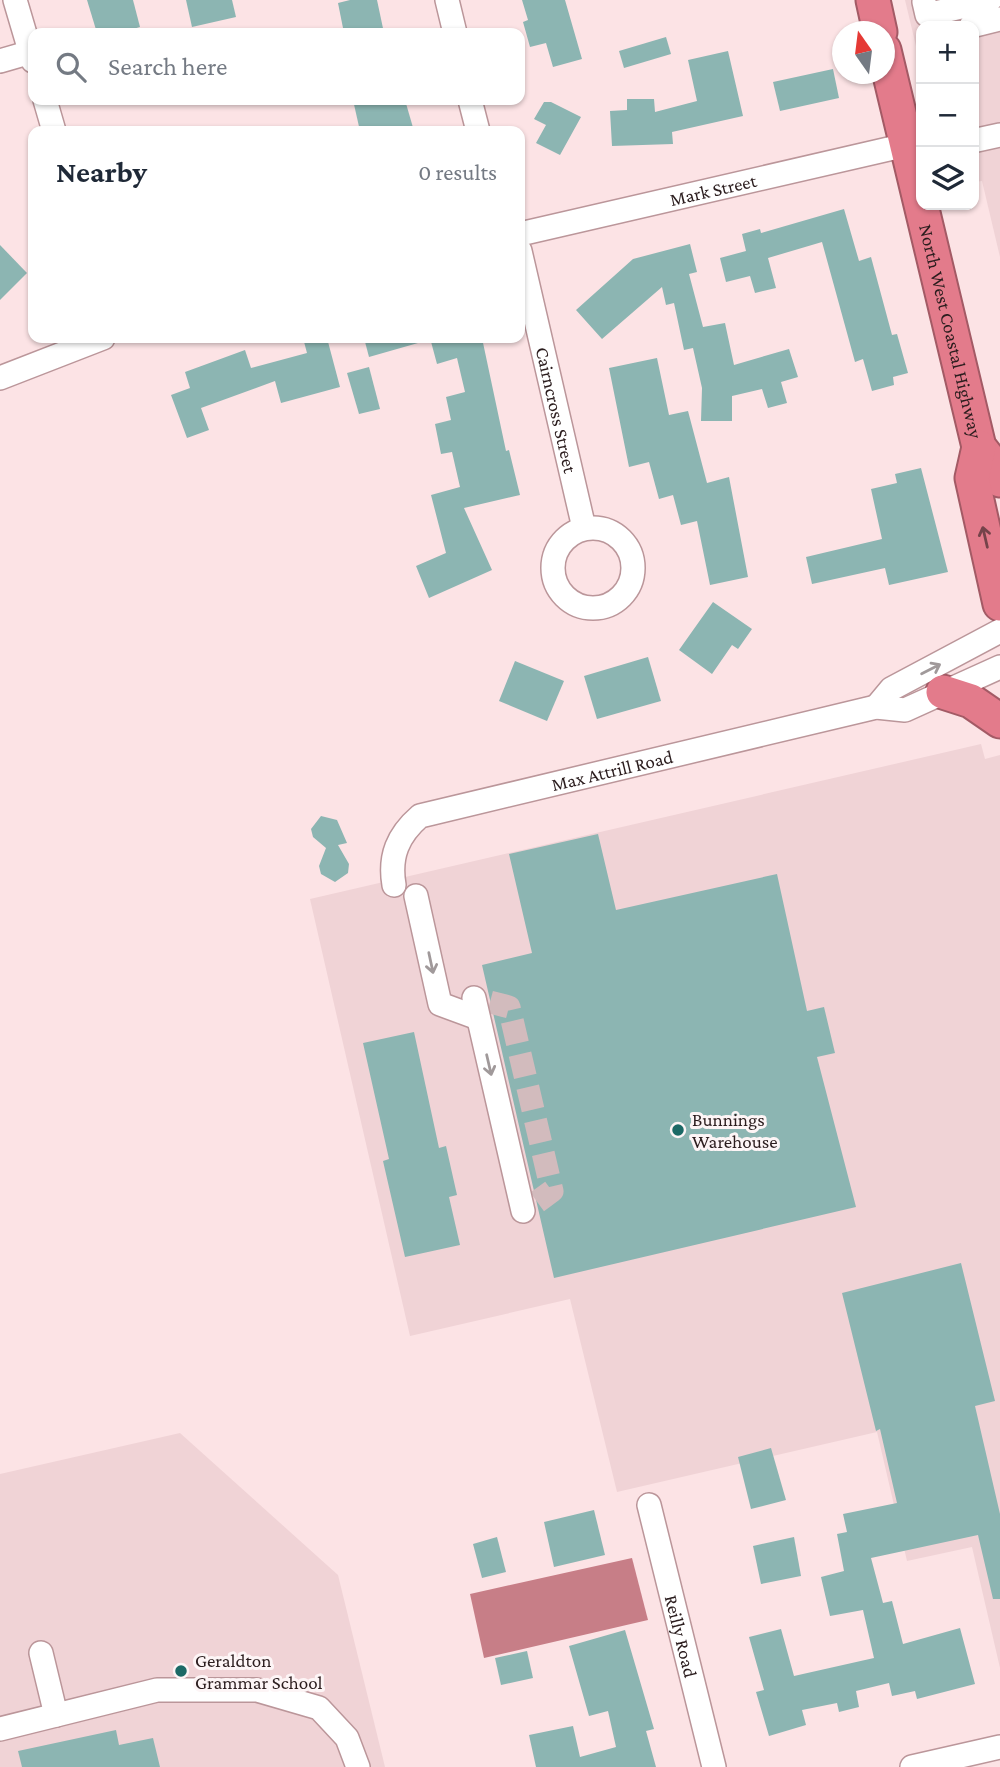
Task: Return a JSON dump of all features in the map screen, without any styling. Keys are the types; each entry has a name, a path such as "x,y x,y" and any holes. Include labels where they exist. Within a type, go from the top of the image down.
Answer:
{"highway":[{"path":"873,0 878,21"},
{"name":"North West Coastal Highway","path":"892,84 979,447 997,470 1000,480"},
{"name":"North West Coastal Highway","path":"979,447 972,478 1000,604"},
{"path":"943,692 971,701 1000,721"}],"street":[{"path":"15,0 28,43"},
{"path":"447,0 454,28"},
{"path":"926,1 927,15 990,0"},
{"path":"979,24 1000,19"},
{"path":"0,61 28,57"},
{"path":"46,105 53,126"},
{"path":"471,105 477,126"},
{"path":"979,140 1000,135"},
{"name":"Mark Street","path":"525,233 906,145"},
{"name":"Cairncross Street","path":"525,273 584,528"},
{"path":"0,378 90,343"},
{"name":"Max Attrill Road","path":"876,707 891,689 1000,631"},
{"name":"Max Attrill Road","path":"394,883 392,859 398,841 419,816 876,707 905,709 1000,667"},
{"path":"416,896 440,1004 476,1008 523,1211"},
{"name":"Reilly Road","path":"649,1505 714,1767"},
{"path":"41,1653 56,1715"},
{"path":"0,1729 157,1690 257,1690 319,1708 346,1738 358,1767"},
{"path":"912,1767 1000,1747"}],"shaded area":[{"path":"905,0 1000,0 1000,257 982,181 979,181 979,21 916,21 916,46"},
{"path":"981,744 985,759 1000,755 1000,1668 972,1547 907,1561 877,1432 617,1492 570,1299 410,1336 310,899"},
{"name":"Geraldton Grammar School","path":"180,1433 338,1575 385,1767 0,1767 0,1474"},
{"path":"632,1558 648,1620 484,1658 470,1594"}],"building":[{"path":"87,0 133,0 140,27 95,28"},
{"path":"186,0 232,0 236,17 192,27"},
{"path":"377,0 383,28 343,28 338,3"},
{"path":"522,0 565,0 582,59 553,67 546,43 530,47 523,22 528,20"},
{"path":"666,37 671,54 624,68 619,51"},
{"path":"728,51 743,116 672,132 673,144 612,146 610,111 627,110 627,99 654,99 655,112 697,101 688,60"},
{"path":"832,69 832,84 836,84 839,98 780,111 773,82"},
{"path":"544,102 551,102 581,117 560,155 536,143 546,125 534,119"},
{"path":"354,105 406,105 413,126 359,126"},
{"path":"844,209 859,261 871,257 892,335 897,334 908,373 893,377 894,385 872,391 863,359 855,362 822,242 768,258 776,288 755,293 750,276 726,282 720,258 746,251 742,234 760,229 761,233"},
{"path":"690,244 697,272 689,274 703,327 725,323 734,365 789,349 798,377 781,382 787,403 768,408 762,389 732,396 732,421 701,421 702,388 693,348 684,350 674,303 666,305 662,287 602,339 576,310 633,259"},
{"path":"0,245 27,273 0,300"},
{"path":"304,343 328,343 340,387 281,403 275,381 201,408 209,430 187,438 171,395 190,388 185,372 245,350 251,368 307,353"},
{"path":"365,343 418,343 369,357"},
{"path":"431,343 483,343 506,451 509,450 520,495 464,508 492,570 429,598 416,566 446,553 431,495 460,487 452,452 441,454 435,424 451,420 446,397 465,392 457,358 437,364"},
{"path":"657,358 669,415 688,411 707,483 729,477 748,577 710,585 697,521 681,525 673,495 659,499 649,462 629,467 609,368"},
{"path":"369,367 380,409 359,414 347,373"},
{"path":"921,468 948,572 889,585 885,568 812,584 806,557 882,539 871,489 897,483 895,474"},
{"path":"713,602 752,629 738,649 732,645 712,674 679,650"},
{"path":"648,657 661,701 597,719 584,676"},
{"path":"515,661 564,681 547,721 499,701"},
{"path":"321,816 337,820 347,843 338,845 349,864 348,873 335,882 321,874 319,866 326,848 313,837 311,829"},
{"name":"Bunnings Warehouse","path":"598,834 616,910 777,874 807,1011 824,1007 835,1053 817,1057 856,1207 554,1278 482,965 532,953 509,854"},
{"path":"414,1032 439,1148 446,1146 457,1195 449,1197 460,1245 405,1257 383,1161 389,1159 363,1043"},
{"path":"961,1263 995,1401 975,1406 1000,1514 1000,1599 993,1599 978,1535 871,1558 883,1603 892,1601 903,1644 960,1628 975,1684 917,1699 915,1691 892,1696 889,1683 856,1691 859,1707 839,1712 837,1703 802,1710 806,1725 769,1736 756,1692 764,1690 749,1637 781,1629 794,1676 874,1658 863,1610 830,1616 821,1577 844,1571 837,1534 847,1532 843,1514 897,1503 880,1429 876,1431 842,1293"},
{"path":"771,1448 786,1500 751,1509 738,1457"},
{"path":"594,1510 605,1555 554,1567 544,1522"},
{"path":"497,1537 506,1572 482,1578 473,1544"},
{"path":"794,1537 801,1576 761,1584 753,1546"},
{"path":"625,1630 654,1729 646,1731 656,1767 536,1767 529,1735 573,1726 580,1757 616,1747 608,1711 589,1716 569,1646"},
{"path":"527,1651 533,1678 501,1685 495,1658"},
{"path":"116,1730 119,1745 153,1738 160,1767 22,1767 18,1751"}],"tunnel":[{"path":"490,1002 509,1007 552,1191 537,1202"}],"place":[{"name":"Bunnings Warehouse","path":"678,1130"},
{"name":"Geraldton Grammar School","path":"181,1671"}]}
